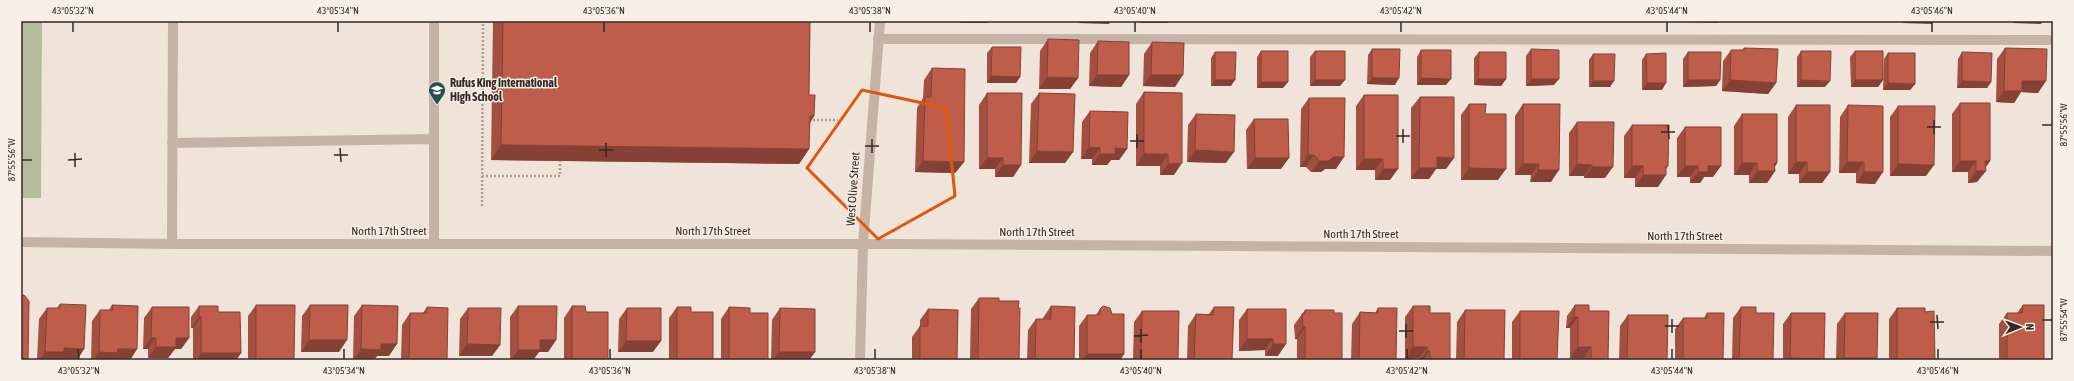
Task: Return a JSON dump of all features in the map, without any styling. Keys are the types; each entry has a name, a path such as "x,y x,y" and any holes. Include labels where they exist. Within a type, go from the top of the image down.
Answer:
{"street":[{"path":"172,244 173,21"},
{"path":"434,21 434,244"},
{"name":"West Olive Street","path":"860,360 862,244 880,21"},
{"path":"878,39 2053,40"},
{"path":"172,143 433,139"},
{"name":"North 17th Street","path":"21,242 172,244 862,244 2053,251"}],"path":[{"path":"482,206 483,21"},
{"path":"804,120 838,120"},
{"path":"482,176 560,176 560,161"}],"highlighted area":[{"path":"862,90 946,108 955,196 878,239 807,168"}],"green space":[{"path":"21,21 42,21 41,198 21,198"}],"building":[{"path":"503,21 810,21 809,95 815,95 814,116 810,116 809,149 501,145"},
{"path":"1048,39 1079,40 1078,78 1047,77"},
{"path":"1098,41 1129,42 1129,75 1097,75"},
{"path":"1152,42 1184,43 1183,75 1151,75"},
{"path":"992,47 1021,47 1020,77 991,76"},
{"path":"1744,48 1778,49 1776,83 1730,80 1731,50 1744,50"},
{"path":"2005,48 2047,49 2046,81 2022,81 2022,91 2004,91"},
{"path":"1372,49 1400,49 1399,78 1372,78"},
{"path":"1531,49 1559,50 1559,79 1531,79"},
{"path":"1421,50 1451,50 1451,79 1421,78"},
{"path":"1261,51 1288,51 1288,82 1261,82"},
{"path":"1315,51 1345,51 1345,80 1315,80"},
{"path":"1801,51 1831,51 1830,81 1801,80"},
{"path":"1855,51 1883,51 1883,80 1855,80"},
{"path":"1215,52 1236,52 1235,80 1215,80"},
{"path":"1479,52 1506,52 1506,79 1478,79"},
{"path":"1688,52 1721,52 1720,80 1688,80"},
{"path":"1962,52 1992,53 1991,82 1962,81"},
{"path":"1666,53 1666,83 1647,83 1646,54"},
{"path":"1888,53 1915,53 1915,84 1888,83"},
{"path":"1593,54 1615,54 1614,81 1593,81"},
{"path":"932,68 965,69 964,162 923,161 925,97 931,97"},
{"path":"1144,92 1182,93 1182,163 1168,164 1168,154 1144,154"},
{"path":"987,93 1022,93 1021,165 1003,165 1003,158 987,158"},
{"path":"1039,93 1075,94 1073,152 1037,151"},
{"path":"1364,95 1398,95 1398,169 1383,169 1383,159 1364,159"},
{"path":"1420,97 1454,97 1454,158 1437,157 1437,168 1419,168"},
{"path":"1309,98 1345,98 1344,157 1333,157 1329,161 1319,161 1314,155 1308,155"},
{"path":"1960,103 1990,103 1990,161 1985,161 1986,171 1976,171 1976,161 1960,161"},
{"path":"1469,104 1486,104 1485,114 1506,114 1506,169 1469,168"},
{"path":"1523,104 1560,104 1559,170 1538,170 1539,164 1523,164"},
{"path":"1796,105 1830,105 1830,172 1807,172 1807,162 1796,162"},
{"path":"1848,105 1883,106 1883,172 1864,172 1864,162 1847,162"},
{"path":"1898,106 1935,106 1934,165 1898,164"},
{"path":"1090,111 1128,112 1127,149 1115,148 1115,154 1100,154 1100,148 1089,147"},
{"path":"1196,114 1235,115 1234,152 1195,150"},
{"path":"1742,114 1777,114 1777,163 1774,163 1775,171 1757,171 1757,163 1742,163"},
{"path":"1254,119 1288,119 1289,158 1255,158"},
{"path":"1577,122 1614,122 1613,167 1592,167 1592,165 1577,164"},
{"path":"1632,125 1669,125 1668,166 1666,166 1666,175 1643,175 1643,166 1632,166"},
{"path":"1685,127 1721,127 1721,166 1708,166 1708,172 1698,172 1698,166 1685,166"},
{"path":"21,295 24,295 29,301 28,360 21,360"},
{"path":"979,298 999,298 999,301 1019,301 1019,360 978,360"},
{"path":"60,304 86,305 84,349 64,348 64,352 45,352 47,308 60,308"},
{"path":"112,305 138,306 137,349 118,349 117,353 99,352 100,310 113,310"},
{"path":"256,305 295,305 294,360 256,360"},
{"path":"310,305 348,305 347,340 309,340"},
{"path":"362,305 398,306 397,344 381,344 381,350 361,349"},
{"path":"1575,305 1589,305 1589,311 1609,311 1608,360 1591,360 1591,347 1578,347 1578,317 1574,317"},
{"path":"2023,305 2044,305 2044,360 2007,360 2007,313 2022,313"},
{"path":"199,306 218,306 218,312 240,312 241,353 201,353 201,317 199,317"},
{"path":"518,306 557,306 556,340 540,340 540,350 518,350"},
{"path":"572,306 585,306 586,312 608,312 608,360 572,360"},
{"path":"1051,306 1075,307 1074,360 1035,360 1036,319 1051,319"},
{"path":"1103,306 1110,308 1112,314 1124,314 1124,354 1087,354 1087,315 1100,315 1100,309"},
{"path":"1413,306 1430,306 1430,313 1450,313 1450,360 1430,360 1430,351 1427,351 1427,347 1413,347"},
{"path":"152,307 189,307 189,338 176,338 176,347 156,347 156,338 151,338"},
{"path":"427,307 448,308 447,360 409,360 410,313 427,313"},
{"path":"677,307 691,307 691,312 713,312 713,360 677,360"},
{"path":"729,307 750,308 750,313 768,313 768,360 729,360"},
{"path":"1214,307 1234,307 1232,360 1194,360 1196,314 1213,315"},
{"path":"1741,307 1756,307 1756,313 1774,313 1773,360 1739,360"},
{"path":"468,308 501,308 500,345 467,344"},
{"path":"627,308 661,308 661,341 626,341"},
{"path":"780,308 815,309 815,352 779,352"},
{"path":"1378,308 1397,308 1396,360 1359,360 1360,312 1378,313"},
{"path":"1897,308 1925,308 1925,312 1934,311 1935,360 1897,360"},
{"path":"928,309 958,310 957,360 920,360 920,326 928,326"},
{"path":"1247,309 1286,309 1286,344 1273,344 1273,339 1247,339"},
{"path":"1305,310 1334,310 1334,313 1342,313 1342,360 1305,360 1305,327 1303,327 1302,314 1305,314"},
{"path":"1465,310 1505,310 1504,360 1464,360"},
{"path":"1142,311 1179,311 1178,360 1141,360"},
{"path":"1520,311 1559,311 1557,360 1520,360"},
{"path":"1707,313 1724,313 1723,360 1683,360 1683,318 1707,318"},
{"path":"1791,313 1825,313 1824,359 1790,358"},
{"path":"1845,313 1878,313 1877,358 1844,358"},
{"path":"1628,315 1668,315 1667,360 1627,360"}],"place":[{"name":"Rufus King International High School","path":"437,105"}]}
